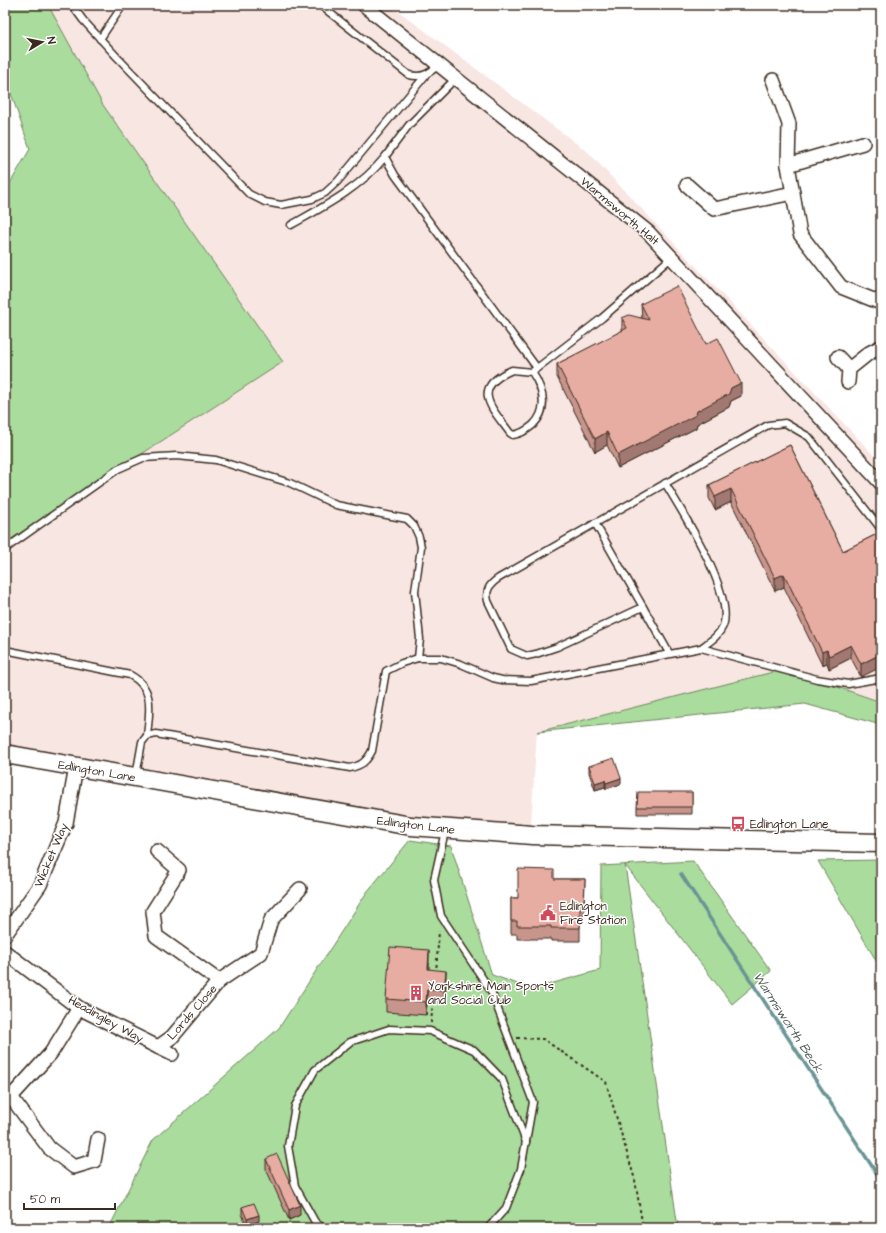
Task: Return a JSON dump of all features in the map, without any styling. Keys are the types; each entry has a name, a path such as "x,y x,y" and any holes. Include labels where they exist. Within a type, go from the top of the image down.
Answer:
{"main road":[{"name":"Edlington Lane","path":"5,754 411,826 532,835 881,843"}],"street":[{"name":"Warmsworth Halt","path":"364,5 648,232 880,480"},
{"path":"773,80 789,124 788,165 800,234 841,287 880,301"},
{"path":"788,165 863,144"},
{"path":"687,185 714,209 793,193"},
{"path":"838,357 848,375 869,353 881,347"},
{"name":"Wicket Way","path":"5,935 40,885 66,823 76,767"},
{"path":"157,851 179,870 153,911 156,936 219,981"},
{"name":"Lords Close","path":"158,1047 172,1037 219,981 261,953 271,920 300,889"},
{"name":"Headingley Way","path":"5,952 79,1008 172,1054"},
{"path":"79,1008 51,1053 8,1098 49,1148 74,1167 94,1161 98,1139"}],"lane":[{"path":"72,5 100,39 249,194 265,202 281,205 312,199 325,193 338,181 425,76 439,65"},
{"path":"100,39 123,5"},
{"path":"320,5 409,75 419,77 425,76"},
{"path":"291,225 343,196 375,168 408,125 456,78"},
{"path":"384,157 387,164 535,370 542,393 542,411 540,416 529,428 523,432 513,435 489,403 486,395 494,381 512,370 535,370 602,318 672,257"},
{"path":"643,607 557,647 527,656 511,649 488,601 488,588 499,578 768,425 785,423 809,437 881,529"},
{"path":"5,549 118,469 143,458 177,456 216,460 290,483 336,505 407,519 414,526 420,537 421,547 415,591 420,639 418,658"},
{"path":"665,483 692,528 718,583 725,608 724,625 718,636 701,648"},
{"path":"595,523 669,653"},
{"path":"147,736 156,734 350,768 362,765 372,751 386,670 418,658 441,658 502,680 531,681 701,648 816,679 848,684 881,678"},
{"path":"5,650 130,675 143,684 148,695 150,708 147,736 142,742 135,777"},
{"path":"446,829 434,880 441,916 491,991 533,1102 521,1169 506,1208 488,1228"},
{"path":"323,1228 315,1222 295,1186 288,1146 295,1106 316,1070 350,1042 389,1030 430,1031 474,1050 502,1079 526,1142"}],"path":[{"path":"436,976 441,916"},
{"path":"430,1031 433,1002"},
{"path":"509,1038 543,1039 606,1082 635,1180 643,1228"}],"shaded area":[{"path":"48,5 390,5 588,152 881,463 881,702 785,669 537,732 531,823 532,835 460,830 5,753 5,543 283,362 103,105"}],"green space":[{"path":"5,5 48,5 103,105 283,362 5,543 5,192 30,149 5,76"},
{"path":"785,669 881,702 881,725 805,704 537,732"},
{"path":"410,840 451,846 492,975 532,989 600,970 601,866 693,861 771,971 732,1004 625,865 678,1228 109,1228 153,1140 279,1028 367,892"},
{"path":"881,860 881,969 818,861"}],"building":[{"path":"677,286 706,344 718,338 741,383 731,388 729,394 697,411 696,415 618,455 607,432 595,439 557,364 627,328 622,318 629,315 649,320 641,304"},
{"path":"790,445 843,551 881,532 881,654 861,664 851,645 829,656 827,650 822,652 784,574 775,578 731,489 715,497 709,485"},
{"path":"614,758 621,778 606,783 605,780 595,783 589,766"},
{"path":"638,792 692,792 692,807 637,807"},
{"name":"Edlington Fire Station","path":"518,869 554,870 554,879 585,879 584,902 580,902 580,928 517,926 517,921 511,921 511,898 518,898"},
{"name":"Yorkshire Main Sports and Social Club","path":"390,947 429,950 428,969 446,971 444,990 427,989 426,1002 386,999"},
{"path":"277,1154 300,1205 289,1210 266,1159"},
{"path":"254,1203 259,1215 247,1219 242,1207"}],"waterway":[{"name":"Warmsworth Beck","path":"681,874 881,1180"}],"place":[{"name":"Edlington Lane","path":"738,824"},
{"name":"Edlington Fire Station","path":"548,913"},
{"name":"Yorkshire Main Sports and Social Club","path":"416,993"}]}
